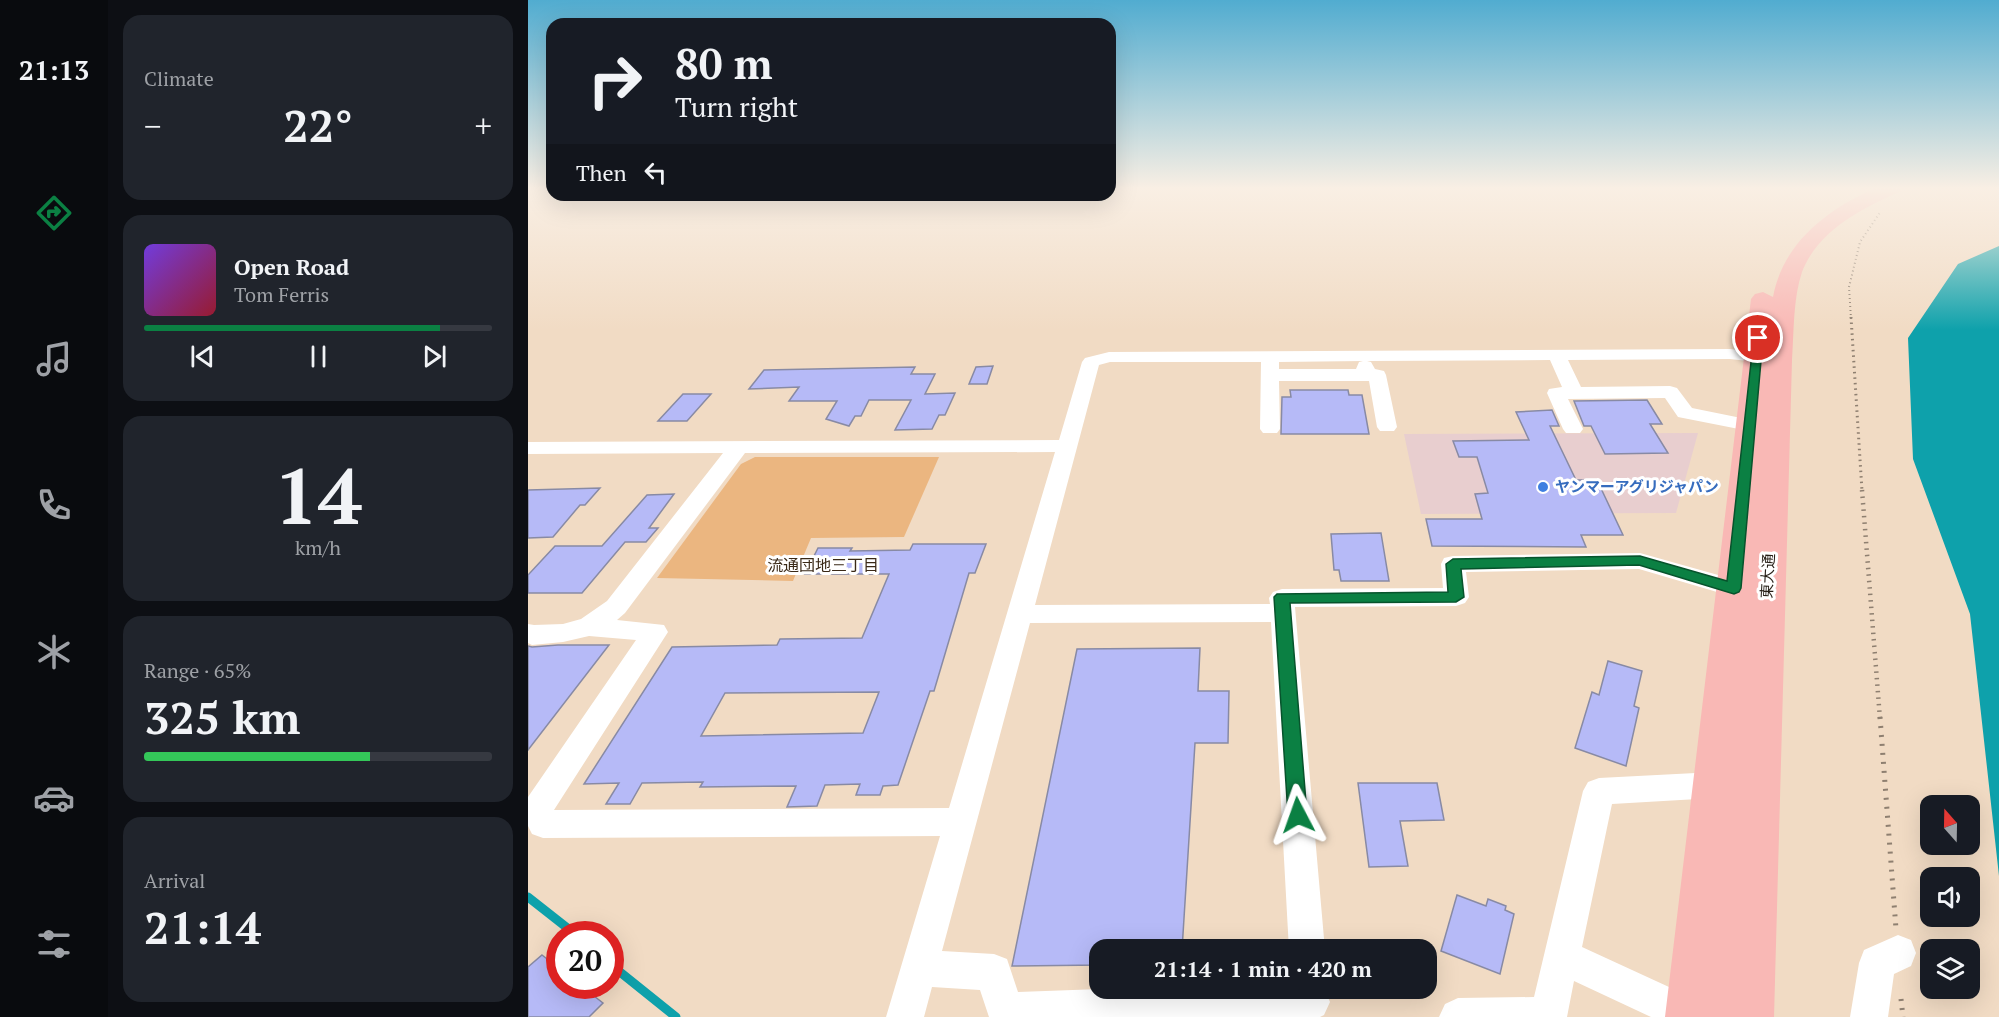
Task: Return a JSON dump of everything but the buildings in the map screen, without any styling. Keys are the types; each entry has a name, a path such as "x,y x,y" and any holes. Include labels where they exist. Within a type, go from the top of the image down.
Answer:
{"highway":[{"name":"東大通","path":"1746,1017 1767,358 1765,284 1777,255 1793,234"},
{"name":"東大通","path":"1693,1017 1749,425 1767,358"}],"street":[{"path":"905,1017 1065,446 1091,362 1109,357 1270,365 1365,365 1557,355 1632,354 1767,358"},
{"path":"1632,354 1657,392"},
{"path":"1557,355 1574,393"},
{"path":"1270,365 1270,429"},
{"path":"1365,365 1377,375 1387,428"},
{"path":"1573,429 1556,393 1670,392 1685,413 1749,425"},
{"path":"528,448 1065,446"},
{"path":"589,627 616,607 739,447"},
{"path":"1306,939 1282,597 1456,597 1453,564 1640,561 1734,588"},
{"path":"1018,614 1283,613"},
{"path":"528,633 532,635 563,633 589,627 655,632 538,808 543,824 960,822"},
{"path":"1458,1017 1548,1016 1599,791 1715,785"},
{"path":"1869,1017 1877,963 1898,953"},
{"path":"1561,956 1693,1017"},
{"path":"919,968 994,972 1005,1011 1311,1002"}],"path":[{"path":"1865,234 1860,242 1849,287 1856,415 1898,953"},
{"path":"1901,996 1903,1017"}],"shaded area":[{"path":"1698,433 1676,513 1421,514 1404,434"},
{"path":"755,457 939,457 904,537 811,538 793,581 657,578 741,464"}],"water":[{"path":"1999,246 1999,876 1970,614 1913,459 1908,338 1958,264"}],"waterway":[{"path":"528,897 558,921"},
{"path":"624,975 676,1017"}],"place":[{"name":"ヤンマーアグリジャパン","path":"1543,487"}],"district":[{"name":"流通団地三丁目","path":"823,565"}],"route":[{"path":"1298,815 1282,597 1456,597 1453,564 1640,561 1734,588 1758,338"}]}
